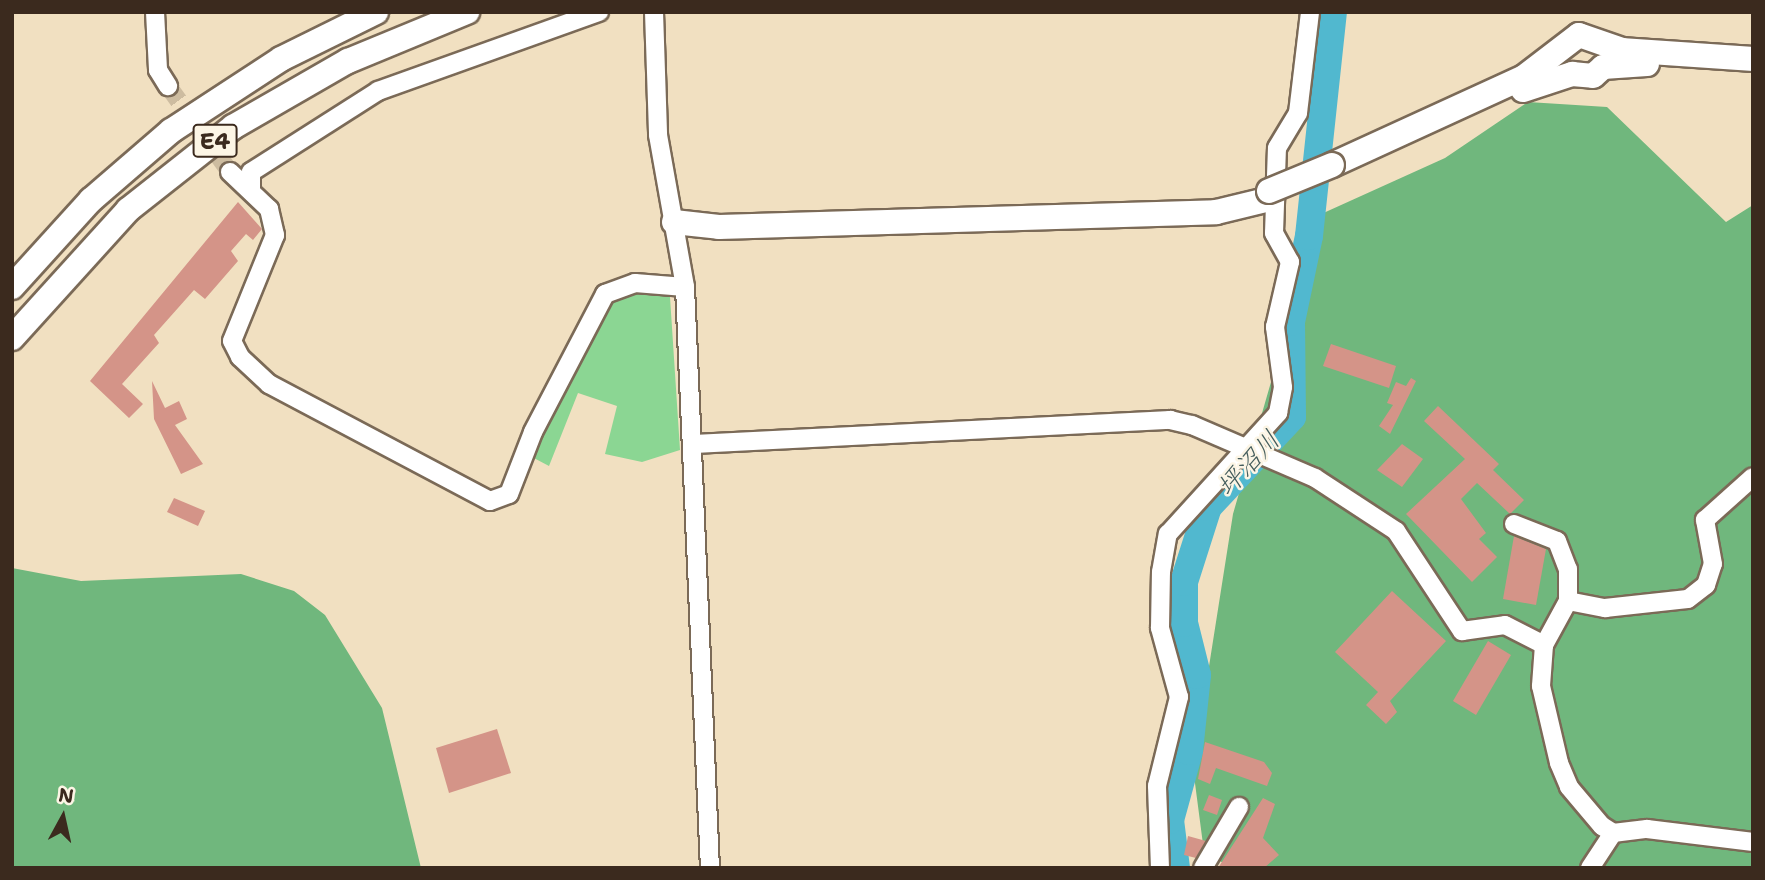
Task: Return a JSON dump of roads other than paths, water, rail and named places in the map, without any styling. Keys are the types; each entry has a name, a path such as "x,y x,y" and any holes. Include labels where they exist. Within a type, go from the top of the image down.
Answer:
{"highway":[{"name":"E4","path":"12,287 92,200 171,131 281,59 376,12"},
{"name":"E4","path":"12,338 128,210 233,127 348,61 467,12"},
{"path":"1332,169 1524,77 1579,35 1600,40 1622,50 1753,60"},
{"path":"674,222 729,212 1213,203 1270,195 1572,74 1586,78 1603,67 1753,68"}],"street":[{"path":"155,12 158,70 168,86"},
{"path":"251,191 251,172 378,91 599,12"},
{"path":"654,12 658,135 685,287 694,444 710,868"},
{"path":"1160,868 1157,786 1179,697 1160,628 1168,534 1254,452 1278,413 1283,387 1275,327 1290,262 1274,233 1277,148 1298,113 1311,12"},
{"path":"1600,40 1603,67"},
{"path":"1563,49 1572,74"},
{"path":"230,172 269,209 275,235 232,341 240,357 269,384 490,501 509,494 533,432 606,294 635,283 685,287"},
{"path":"694,444 1170,420 1315,478 1396,531 1462,631 1505,625 1544,645"},
{"path":"1568,601 1605,608 1670,606 1688,599 1706,584 1713,564 1705,520 1753,477"},
{"path":"1514,524 1557,541 1568,569 1568,601 1544,645 1541,686 1559,762 1582,807 1613,833 1647,829 1753,842"},
{"path":"1203,868 1239,807"},
{"path":"1590,868 1613,833"}],"waterway":[{"name":"坪沼川","path":"1176,868 1170,820 1189,751 1197,675 1184,623 1184,582 1208,507 1292,417 1291,322 1309,236 1333,12"}],"tunnel":[{"path":"168,86 230,172"}]}
